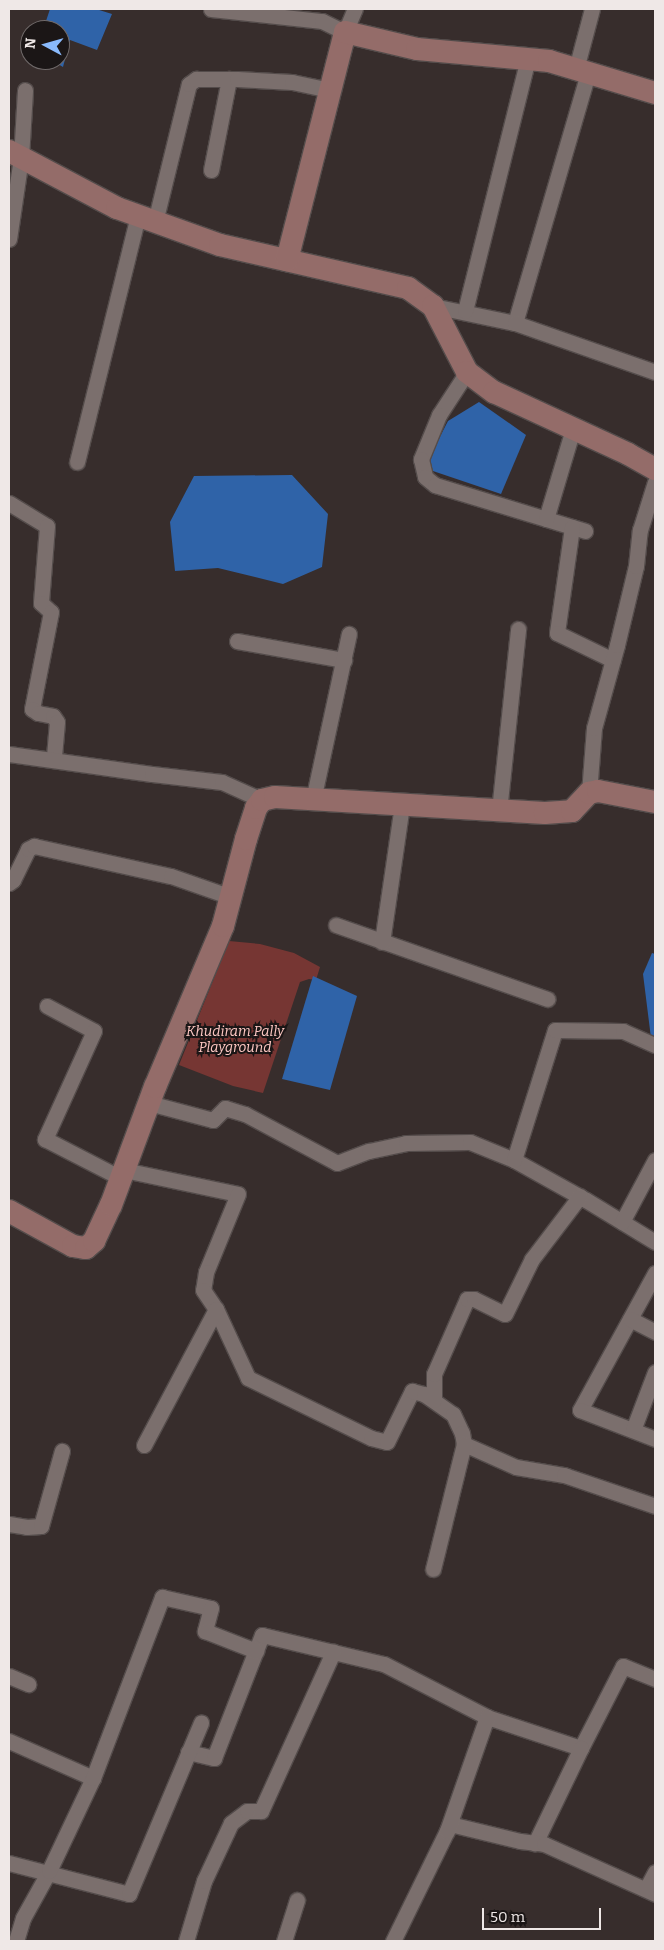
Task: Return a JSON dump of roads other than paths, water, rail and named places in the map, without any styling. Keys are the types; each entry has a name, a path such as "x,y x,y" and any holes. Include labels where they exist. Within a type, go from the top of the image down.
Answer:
{"street":[{"path":"210,9 282,12 322,21 345,32 417,49 550,61 655,93"},
{"path":"287,260 329,90 345,32 355,9"},
{"path":"515,322 582,70 592,9"},
{"path":"465,311 528,59"},
{"path":"77,462 147,219 189,84 196,79 229,79 292,82 329,90"},
{"path":"211,170 229,79"},
{"path":"9,239 15,154 25,90"},
{"path":"15,154 117,208 220,245 408,288 433,306 515,322 655,372"},
{"path":"433,306 467,372 494,392 628,454 655,469"},
{"path":"467,372 439,415 421,459 425,477 435,485 579,529 557,633 613,660"},
{"path":"546,519 574,429"},
{"path":"588,794 594,728 636,566 640,530 655,482"},
{"path":"9,503 48,526 41,603 51,612 32,709 38,713 53,716 57,722 54,759"},
{"path":"499,811 518,628"},
{"path":"313,800 349,634"},
{"path":"237,641 344,660"},
{"path":"9,754 222,782 262,800 275,797 545,813 572,811 588,794 598,791 655,802"},
{"path":"9,1212 73,1246 86,1248 94,1242 223,926 256,808 262,800"},
{"path":"382,942 402,805"},
{"path":"9,883 13,880 28,849 34,846 171,876 231,897"},
{"path":"336,925 547,999"},
{"path":"47,1006 94,1031 45,1139 123,1174 238,1194 206,1272 203,1290 216,1309 248,1378 370,1438 387,1442 412,1391 424,1394 453,1414 462,1433 464,1444 433,1569"},
{"path":"514,1160 555,1030 623,1031 655,1045"},
{"path":"149,1104 213,1120 225,1108 245,1114 336,1163 369,1151 406,1143 470,1142 514,1160 580,1196 655,1242"},
{"path":"622,1222 655,1160"},
{"path":"434,1400 434,1374 468,1299 474,1299 505,1314 532,1259 580,1196"},
{"path":"655,1273 580,1410 655,1439"},
{"path":"144,1445 216,1309"},
{"path":"630,1319 655,1332"},
{"path":"633,1430 655,1372"},
{"path":"464,1444 516,1467 564,1476 655,1506"},
{"path":"9,1524 27,1527 41,1526 62,1451"},
{"path":"16,1941 23,1918 49,1872 93,1778 162,1598 211,1608 205,1631 256,1651"},
{"path":"188,1752 214,1758 262,1635 384,1664 487,1717 581,1748"},
{"path":"186,1941 204,1882 231,1823 247,1811 261,1811 333,1652"},
{"path":"535,1843 623,1666 655,1679"},
{"path":"9,1676 28,1684"},
{"path":"393,1941 450,1824 487,1717"},
{"path":"9,1863 129,1894 201,1723"},
{"path":"9,1741 93,1778"},
{"path":"450,1824 544,1844 650,1892 655,1872"},
{"path":"284,1941 297,1900"}],"water":[{"path":"50,9 96,9 112,14 97,50 70,40 70,20 46,20"},
{"path":"479,402 526,435 501,494 424,468 448,421"},
{"path":"292,475 328,514 322,567 283,584 218,568 175,571 170,522 194,476"},
{"path":"652,953 655,954 655,1039 651,1038 643,974"},
{"path":"313,976 357,996 330,1090 282,1079"}],"park label":[{"name":"Khudiram Pally Playground","path":"235,1040"}]}
